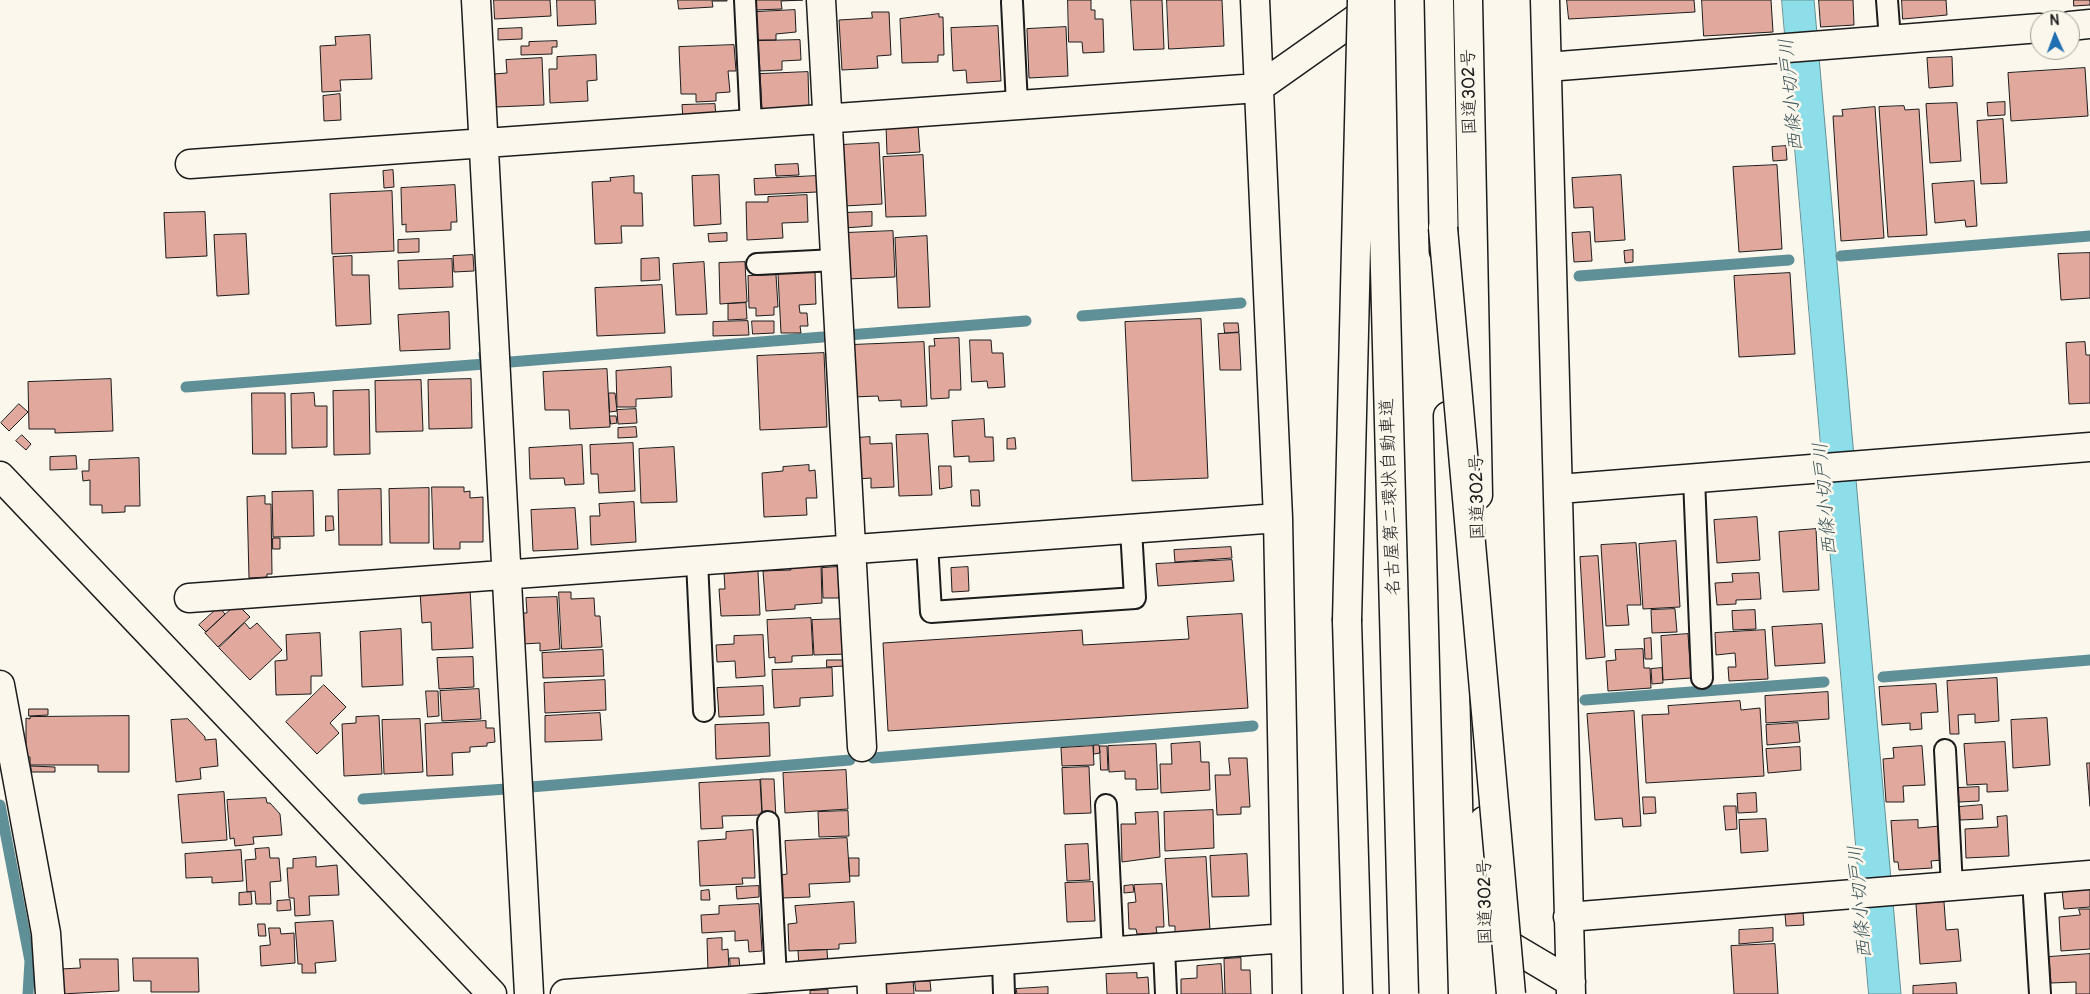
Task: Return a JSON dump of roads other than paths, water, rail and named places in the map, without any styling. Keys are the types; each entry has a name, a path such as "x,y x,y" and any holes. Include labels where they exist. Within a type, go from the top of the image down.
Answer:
{"main road":[{"path":"476,0 529,994"},
{"path":"821,0 862,747"},
{"path":"1254,0 1278,518 1288,994"},
{"path":"1358,994 1347,621 1362,0"},
{"path":"190,164 1258,88 1382,0"},
{"name":"名古屋第二環状自動車道","path":"1382,0 1384,223 1404,994"},
{"path":"1439,0 1463,994"},
{"name":"国道302号","path":"1468,0 1488,994"},
{"path":"1545,0 1571,988"},
{"path":"1547,66 2030,29"},
{"path":"1444,228 1511,994"},
{"path":"1559,489 2090,447"},
{"path":"1,480 492,994"},
{"path":"189,598 1278,518"},
{"path":"0,685 46,933 50,994"},
{"path":"1568,917 2090,875"},
{"path":"1486,932 1571,988"},
{"path":"565,994 781,983 872,982 1003,961 1286,938"}],"lane":[{"path":"745,0 751,125"},
{"path":"1888,0 1890,40"},
{"path":"1012,2 1017,105"},
{"path":"758,264 835,260"},
{"path":"1694,478 1702,678"},
{"path":"927,544 931,612 1135,598 1131,529"},
{"path":"697,561 704,711"},
{"path":"1945,750 1952,886"},
{"path":"1106,805 1113,952"},
{"path":"768,822 781,983"},
{"path":"2033,880 2040,994"},
{"path":"1164,948 1166,994"},
{"path":"1003,961 1004,994"}],"water":[{"name":"西條小切戸川","path":"1782,0 1814,0 1901,994 1869,994"}],"waterway":[{"path":"1841,256 2090,236"},
{"path":"1579,276 1789,260"},
{"path":"1082,316 1241,303"},
{"path":"848,335 1026,321"},
{"path":"510,362 823,337"},
{"path":"186,387 485,364 484,354"},
{"path":"1883,677 2090,660"},
{"path":"1585,700 1824,682"},
{"path":"873,758 1253,726"},
{"path":"531,787 850,760"},
{"path":"363,799 506,789"},
{"path":"0,805 30,961 28,994"}]}
